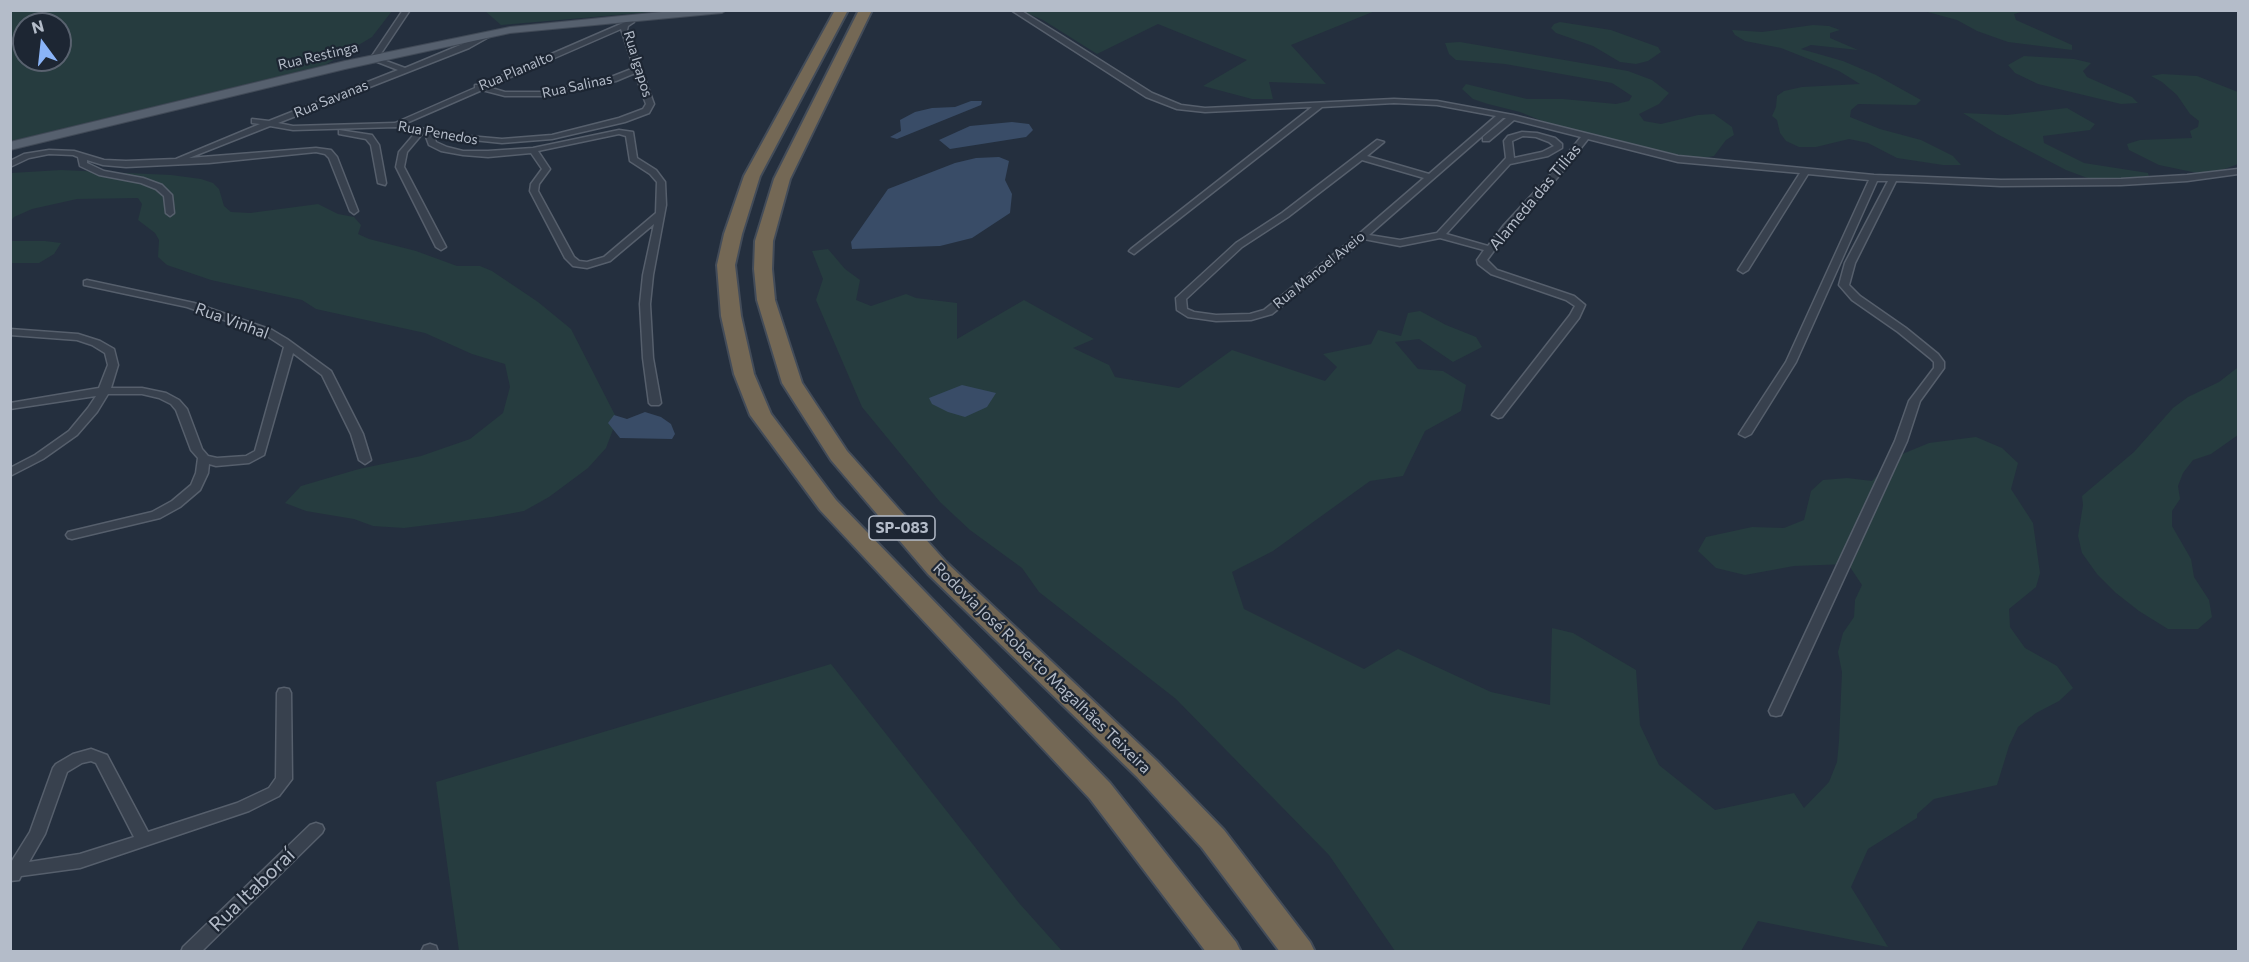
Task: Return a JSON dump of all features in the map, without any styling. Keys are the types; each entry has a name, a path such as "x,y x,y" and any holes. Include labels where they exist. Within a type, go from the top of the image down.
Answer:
{"highway":[{"name":"SP-083","path":"842,10 752,176 733,234 726,265 731,316 744,374 761,415 828,505 1100,791 1225,951"},
{"name":"Rodovia José Roberto Magalhães Teixeira","path":"866,10 782,179 764,241 763,269 766,300 792,383 838,455 937,568 1147,769 1212,839 1299,951"}],"main road":[{"name":"Rua Restinga","path":"10,146 466,38 524,28 722,10"}],"street":[{"path":"405,70 374,59 407,10"},
{"path":"1014,10 1149,95 1180,107 1205,110 1414,101 1470,108 1513,117 1678,159 1874,178 2001,183 2109,182 2187,178 2238,172"},
{"name":"Rua Planalto","path":"396,125 637,19"},
{"name":"Rua Igapos","path":"625,24 625,40 639,69 650,104"},
{"name":"Rua Savanas","path":"170,162 491,34"},
{"name":"Rua Savanas","path":"148,163 466,38"},
{"path":"591,39 612,39"},
{"name":"Rua Salinas","path":"478,87 505,94 544,94 613,79 639,69"},
{"name":"Rua Penedos","path":"255,121 292,128 396,125 474,141 502,141 544,138 638,116 646,111 650,104"},
{"path":"1134,251 1321,104"},
{"name":"Rua Manoel Aveio","path":"1380,142 1285,215 1239,245 1181,298 1182,310 1192,315 1216,318 1251,317 1268,312 1367,237 1430,177 1502,115"},
{"path":"1367,237 1513,117"},
{"path":"324,127 369,137 375,145 382,183"},
{"path":"441,247 400,167 403,152 425,131 432,143 463,153 516,153 619,132 630,134 633,159 653,171 661,182 662,205 645,304 648,358 655,403"},
{"path":"56,152 54,141 58,135"},
{"path":"1367,237 1400,243 1417,242 1440,235 1507,162 1511,154 1508,141 1518,135 1543,137 1559,146 1545,154 1507,162"},
{"name":"Alameda das Tilias","path":"1498,415 1575,316 1580,305 1570,298 1514,280 1488,268 1482,260 1507,226 1555,175 1586,136"},
{"path":"10,146 22,150 27,156"},
{"path":"10,165 27,156 56,152 115,163 148,163 306,149 328,152 333,157 354,211"},
{"path":"533,150 546,169 535,184 534,191 570,258 576,264 587,265 607,259 659,215"},
{"path":"82,156 83,164 102,173 143,181 159,187 168,195 170,213"},
{"path":"1361,157 1430,177"},
{"path":"1743,270 1804,173"},
{"path":"1745,434 1791,362 1874,178"},
{"path":"1776,711 1901,441 1915,402 1939,368 1940,362 1934,356 1856,298 1844,285 1850,263 1893,179"},
{"path":"1440,235 1490,249"},
{"name":"Rua Vinhal","path":"87,283 190,306 268,332 289,347 260,453 249,459 216,462 204,458"},
{"path":"10,332 75,336 96,343 110,351 113,365 104,391 93,410 73,433 39,457 10,473"},
{"path":"289,347 327,373 357,435 365,460"},
{"path":"10,406 104,391 142,391 162,395 175,402 181,409 197,450 204,458 202,473 196,487 176,504 156,515 72,535"},
{"path":"13,873 80,861 243,807 274,792 284,779 284,693"},
{"path":"13,873 37,834 61,768 78,758 91,756 102,759 144,840"},
{"name":"Rua Itaboraí","path":"189,951 316,829"}],"green space":[{"path":"11,10 392,11 372,37 325,65 11,141"},
{"path":"1375,10 1291,45 1326,84 1269,82 1273,99 1252,99 1203,86 1247,60 1158,24 1097,54 1043,20 1022,11"},
{"path":"485,11 664,11 501,25"},
{"path":"1924,11 2024,11 2014,14 2016,20 2072,45 2072,50 2008,42 1977,31 1957,20"},
{"path":"1560,22 1611,30 1658,47 1661,52 1648,61 1636,64 1620,62 1593,46 1556,33 1551,28"},
{"path":"1813,25 1829,26 1840,30 1830,33 1830,38 1858,50 1811,45 1801,49 1843,61 1876,75 1921,100 1916,105 1858,104 1851,110 1850,117 1880,129 1921,140 1953,156 1961,165 1943,165 1897,158 1868,143 1849,139 1816,147 1799,147 1786,141 1780,133 1777,120 1772,116 1777,96 1784,91 1802,87 1860,84 1839,71 1781,48 1745,41 1735,35 1732,30 1762,32"},
{"path":"1460,42 1628,71 1652,80 1669,93 1659,104 1639,114 1644,121 1661,124 1698,115 1714,114 1732,127 1734,135 1726,140 1714,156 1697,159 1608,141 1473,99 1462,89 1466,84 1527,99 1563,99 1616,104 1629,101 1632,96 1612,83 1505,64 1456,60 1449,54 1445,43"},
{"path":"2024,56 2074,59 2091,63 2083,71 2087,77 2132,97 2138,103 2121,104 2038,84 2015,73 2008,65"},
{"path":"2162,74 2197,76 2238,92 2238,164 2217,172 2202,174 2159,165 2129,150 2127,144 2140,140 2192,138 2190,131 2198,127 2199,121 2190,114 2177,95 2151,76"},
{"path":"2067,108 2095,124 2090,130 2043,136 2044,143 2084,163 2148,173 2150,180 2114,183 2090,179 2066,170 1997,134 1963,113 2007,115"},
{"path":"61,170 171,175 201,179 213,183 219,189 224,206 231,212 250,213 318,204 338,214 354,217 361,225 358,234 369,239 416,251 457,266 480,266 492,271 538,302 571,329 617,419 606,448 588,468 549,497 524,511 492,517 404,528 373,526 354,519 306,511 285,503 301,486 359,469 421,456 470,439 503,413 510,387 505,364 472,354 425,333 316,309 302,300 211,280 167,265 158,257 159,240 155,233 138,220 142,204 138,198 77,199 32,209 14,217 11,221 11,173"},
{"path":"10,241 61,243 54,254 39,263 11,263"},
{"path":"828,249 845,269 860,280 856,300 871,306 906,294 916,298 957,303 957,339 1024,300 1094,339 1073,348 1109,365 1115,377 1179,388 1232,350 1325,381 1337,367 1323,354 1371,344 1378,330 1401,336 1408,313 1420,311 1476,337 1482,347 1453,362 1419,339 1395,342 1418,369 1443,371 1466,385 1461,411 1425,431 1403,476 1370,481 1273,551 1232,572 1244,609 1364,669 1398,649 1491,692 1550,705 1552,628 1573,633 1636,670 1640,725 1659,765 1715,810 1794,793 1804,808 1829,782 1837,762 1839,741 1842,672 1838,652 1843,633 1854,617 1855,600 1862,585 1848,564 1794,566 1745,575 1716,568 1698,551 1706,537 1752,527 1784,528 1804,520 1811,491 1823,480 1847,478 1872,481 1895,457 1929,443 1976,437 2002,448 2018,463 2011,489 2033,523 2040,573 2036,587 2009,609 2010,627 2025,648 2057,666 2073,688 2059,701 2036,713 2018,727 2009,746 1997,785 1934,799 1917,814 1917,818 1868,849 1851,887 1888,947 1758,921 1741,951 1395,951 1329,855 1176,699 1039,592 1022,568 970,530 940,502 862,407 816,300 823,279 812,251"},
{"path":"2238,356 2238,435 2211,454 2193,460 2183,473 2178,486 2180,499 2172,511 2172,526 2191,559 2194,577 2209,600 2212,617 2198,629 2168,629 2116,593 2097,574 2082,553 2078,536 2083,505 2082,496 2134,452 2173,408 2188,397 2219,382 2237,368"},
{"path":"831,664 1019,903 1062,951 459,951 436,782"}],"water":[{"path":"971,101 982,101 981,105 897,139 890,137 901,131 900,120 915,112 932,108 955,107"},
{"path":"1012,122 1029,124 1033,130 1026,137 950,149 939,140 970,126"},
{"path":"999,157 1009,161 1005,180 1012,194 1010,213 972,238 940,246 852,249 851,242 888,189 955,163 976,158"},
{"path":"962,385 996,393 987,407 965,417 932,404 929,398"},
{"path":"645,412 661,417 671,424 675,434 672,439 620,438 608,423 614,415 627,419"}]}
